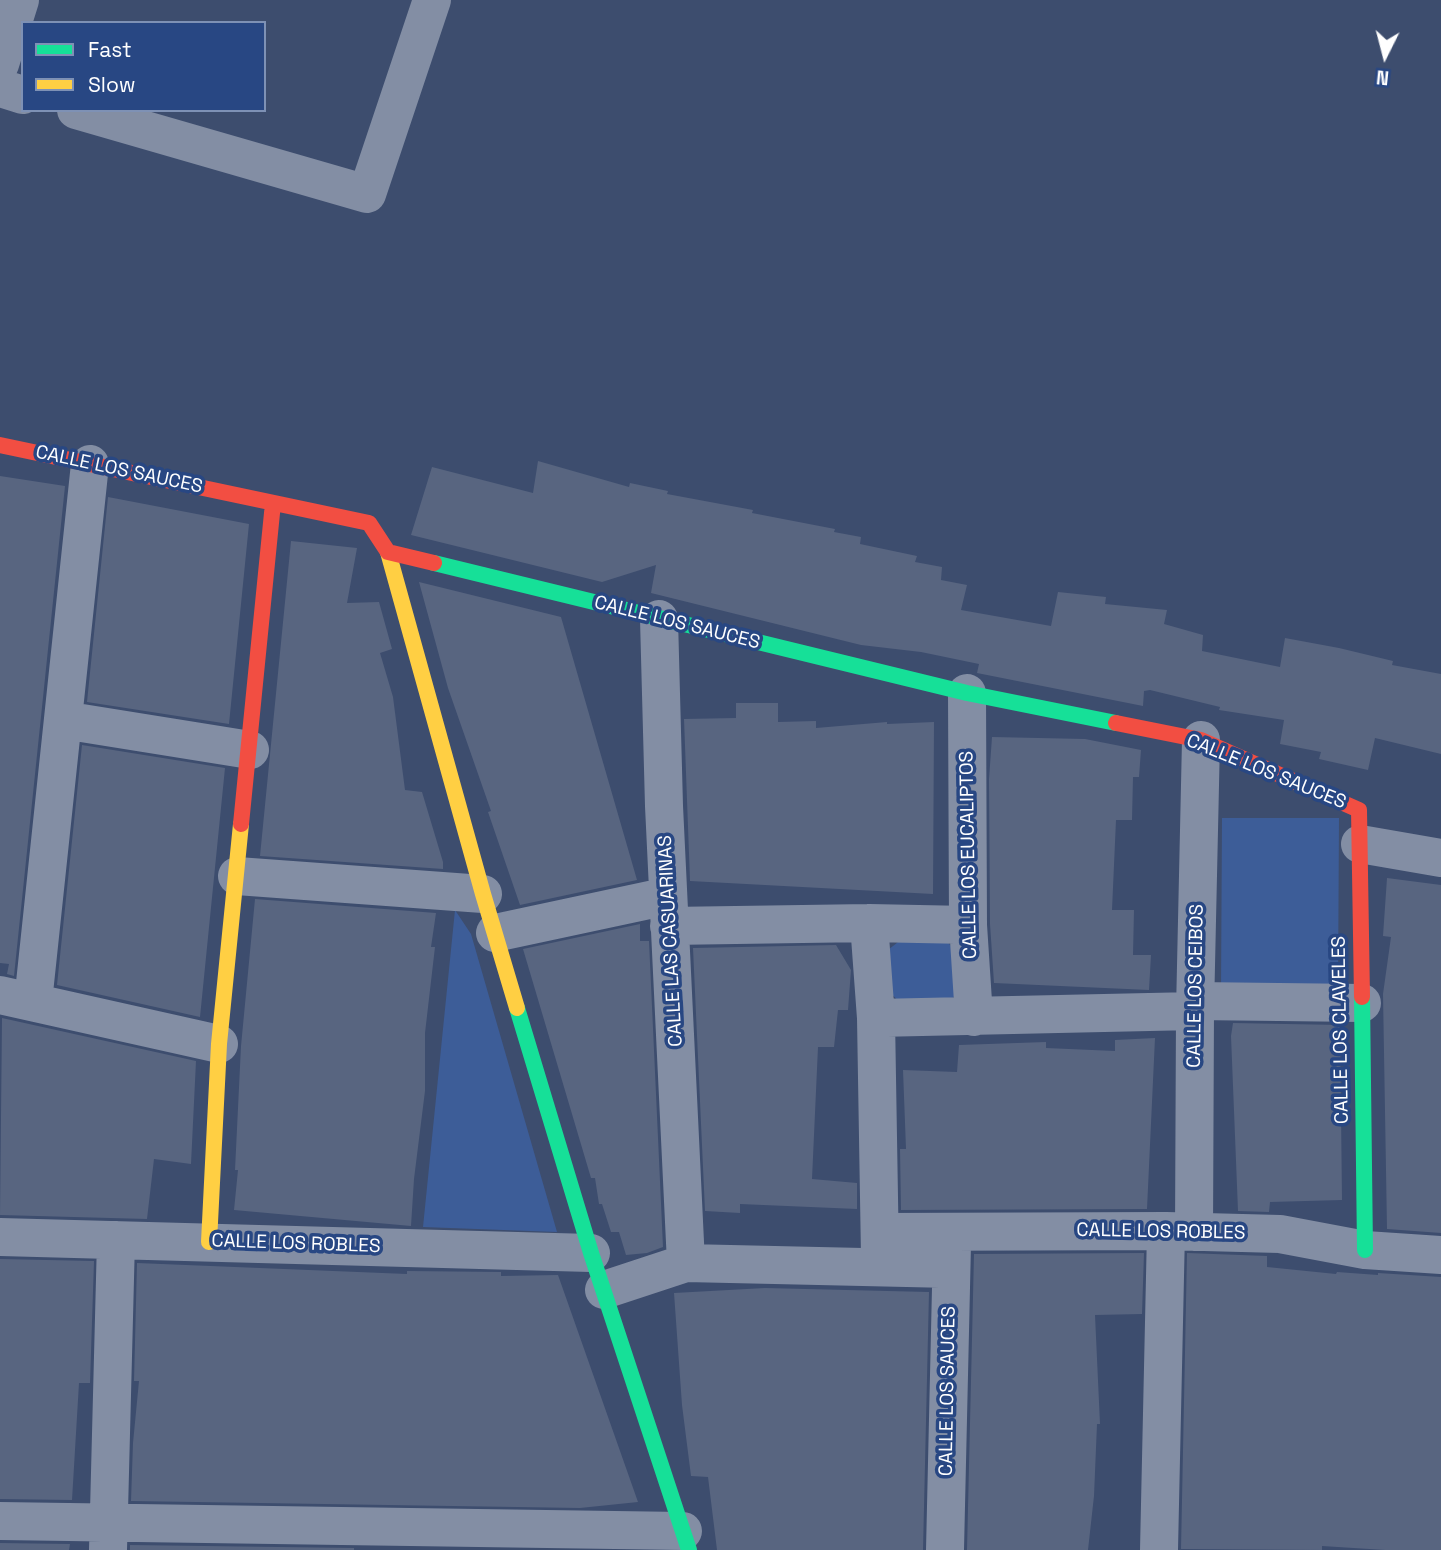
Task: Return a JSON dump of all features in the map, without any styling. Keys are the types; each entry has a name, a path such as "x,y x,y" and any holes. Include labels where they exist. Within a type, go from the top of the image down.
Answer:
{"street":[{"path":"0,64 20,0"},
{"path":"83,112 367,194 432,0"},
{"path":"0,88 21,94"},
{"name":"CALLE LOS SAUCES","path":"0,445 369,523 388,552 967,693 1201,740 1360,827 1441,858"},
{"path":"90,464 63,720 16,999 219,1044"},
{"path":"209,1242 219,1044 273,503"},
{"path":"0,1521 109,1537 686,1540 591,1253 483,894 388,552"},
{"name":"CALLE LAS CASUARINAS","path":"659,619 669,911 687,1263"},
{"name":"CALLE LOS EUCALIPTOS","path":"967,693 968,925 974,1017"},
{"path":"63,720 250,750"},
{"name":"CALLE LOS CEIBOS","path":"1159,1550 1195,1006 1201,740"},
{"name":"CALLE LOS CLAVELES","path":"1360,827 1365,1250"},
{"path":"237,876 483,894"},
{"path":"495,933 669,911 869,923 968,925"},
{"path":"869,923 876,1018 880,1249"},
{"path":"876,1018 974,1017 1195,1006 1362,1003"},
{"name":"CALLE LOS SAUCES","path":"945,1550 952,1231"},
{"name":"CALLE LOS ROBLES","path":"604,1290 687,1263 880,1249 952,1231 1280,1234 1365,1250 1441,1255"},
{"name":"CALLE LOS ROBLES","path":"0,1237 591,1253"},
{"path":"109,1537 116,1240"},
{"name":"CALLE LOS ROBLES","path":"880,1249 951,1269"}],"shaded area":[{"path":"1222,818 1339,818 1338,991 1221,991"},
{"path":"455,910 471,934 557,1232 423,1227"},
{"path":"911,932 942,935 963,961 962,991 936,1010 906,1009 882,984 884,953"}],"building":[{"path":"538,461 629,487 630,483 668,491 667,494 835,529 834,532 861,537 860,544 917,556 915,562 942,567 941,580 967,585 961,610 1051,626 1058,592 1106,597 1105,604 1167,610 1164,624 1203,635 1202,651 1280,667 1285,638 1339,648 1393,661 1392,665 1441,674 1441,754 1375,738 1368,770 1319,759 1321,752 1280,744 1284,720 1219,710 1220,707 1150,690 1144,691 1143,706 977,673 979,664 921,652 861,645 651,593 656,565 602,582 411,535 432,467 533,493"},
{"path":"0,476 65,486 14,976 7,974 9,964 0,963"},
{"path":"108,497 249,524 229,724 87,702"},
{"path":"291,541 357,548 347,603 379,602 392,649 380,653 393,697 405,790 422,792 443,869 260,856"},
{"path":"419,582 561,617 637,880 520,905 448,688"},
{"path":"736,703 778,703 778,722 816,721 816,728 887,722 934,722 933,894 690,881 684,719 736,718"},
{"path":"992,737 1085,739 1141,750 1139,777 1133,777 1132,820 1116,820 1112,910 1134,910 1133,955 1151,955 1149,990 994,983 990,924 989,779"},
{"path":"82,745 225,768 200,1017 57,985"},
{"path":"1387,878 1441,885 1441,1233 1387,1229 1383,994 1391,937 1383,936"},
{"path":"255,899 436,913 431,947 435,947 425,1033 425,1091 411,1226 234,1210 238,1170 235,1170 241,1046"},
{"path":"640,924 640,941 649,941 663,1247 647,1253 626,1255 619,1232 611,1232 602,1204 599,1204 595,1178 591,1178 523,949"},
{"path":"836,945 851,970 848,1010 838,1010 834,1047 818,1047 812,1179 857,1183 857,1209 740,1204 740,1213 705,1211 693,948"},
{"path":"2,1018 196,1061 191,1164 154,1159 147,1219 0,1215"},
{"path":"1233,1023 1340,1025 1342,1200 1270,1202 1269,1212 1238,1211 1231,1036"},
{"path":"1155,1038 1147,1209 901,1210 900,1149 906,1149 903,1070 957,1072 959,1045 1046,1042 1046,1048 1115,1051 1115,1040"},
{"path":"1144,1253 1142,1314 1095,1315 1100,1424 1097,1424 1094,1496 1088,1550 967,1550 974,1254"},
{"path":"1187,1253 1267,1256 1267,1267 1336,1274 1378,1273 1441,1277 1441,1550 1322,1546 1322,1550 1181,1549"},
{"path":"0,1259 94,1261 90,1383 79,1383 72,1500 0,1499"},
{"path":"137,1263 407,1274 407,1271 501,1272 501,1276 558,1275 638,1502 580,1508 131,1501 139,1381 134,1381"},
{"path":"765,1288 929,1292 923,1550 717,1550 708,1477 691,1476 682,1405 674,1293"},
{"path":"0,1543 70,1544 69,1550 0,1550"},
{"path":"130,1545 354,1548 354,1550 130,1550"}],"traffic: fast":[{"path":"434,563 967,693 1116,723"},
{"path":"1362,997 1365,1250"},
{"path":"517,1008 591,1253 689,1550"}],"traffic: slow":[{"path":"388,552 517,1008"},
{"path":"209,1242 219,1044 241,824"}],"traffic: jam":[{"path":"0,445 369,523 388,552 434,563"},
{"path":"241,824 273,503"},
{"path":"1116,723 1201,740 1359,810 1362,997"}]}
